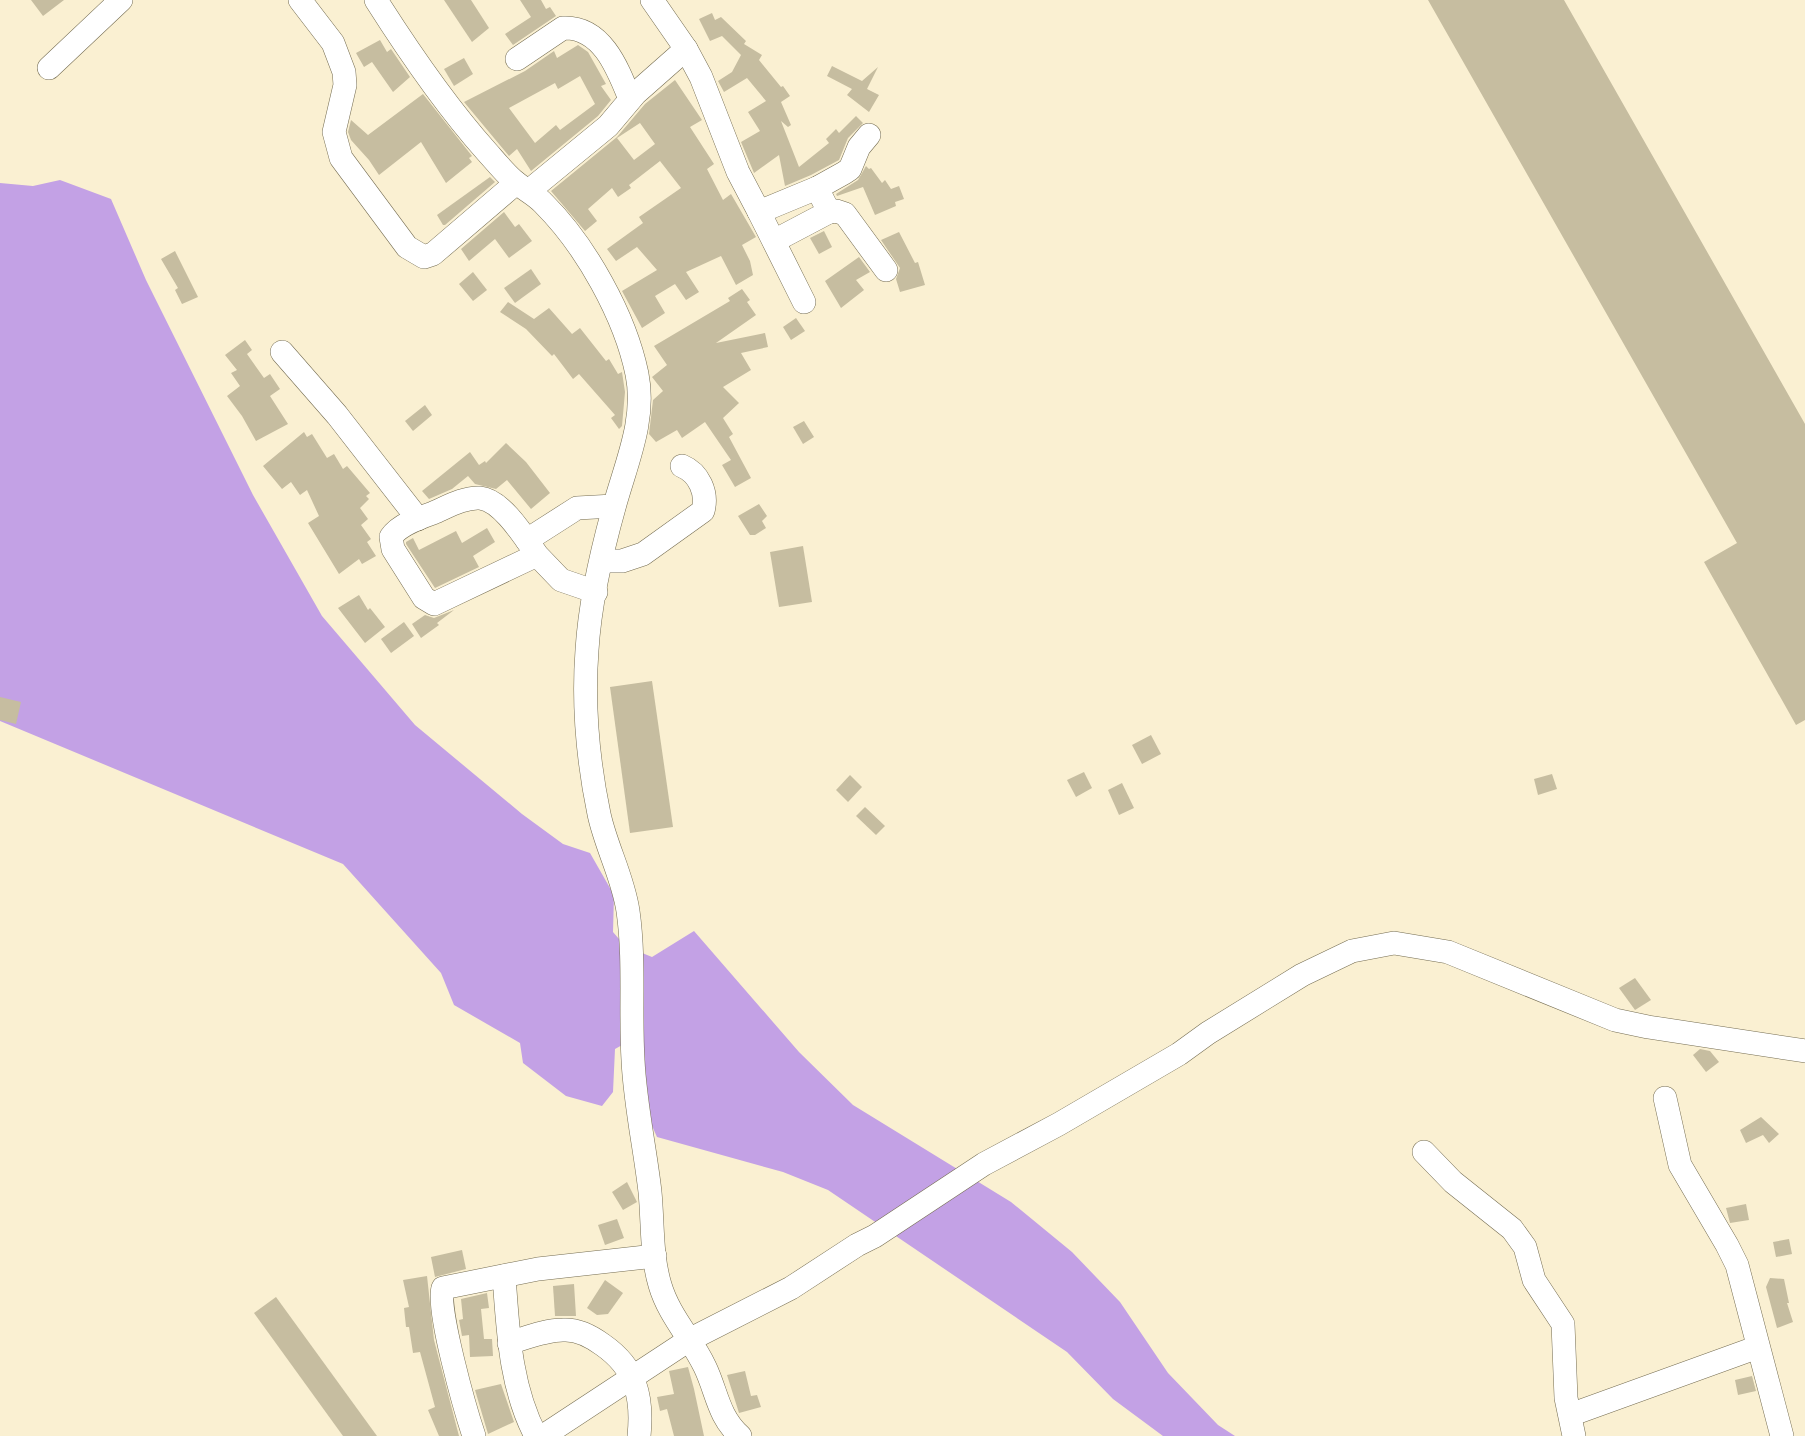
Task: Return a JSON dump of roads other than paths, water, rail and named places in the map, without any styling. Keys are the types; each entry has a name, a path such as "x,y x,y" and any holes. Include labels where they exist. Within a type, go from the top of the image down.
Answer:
{"street":[{"path":"49,68 121,0"},
{"path":"300,0 333,43 344,72 345,85 334,132 341,158 407,247 424,257 433,254 608,126 630,99 686,49"},
{"path":"376,0 418,64 465,127 566,228 590,263 611,303 637,373 639,404 635,440 614,506 587,651 591,762 599,815 623,886 632,947 632,1059 650,1192 654,1256 671,1313 707,1370 730,1433"},
{"path":"652,0 686,49 710,100 738,172 804,302"},
{"path":"517,59 563,28 581,30 612,57 630,99"},
{"path":"759,212 817,188 850,169 859,147 869,135"},
{"path":"817,188 829,212"},
{"path":"790,198 804,225"},
{"path":"774,241 829,212 836,211 845,214 886,270"},
{"path":"282,352 337,415 418,519"},
{"path":"602,561 622,561 643,554 703,511 704,497 695,472 682,466"},
{"path":"596,592 561,580 532,547 497,505 479,498 467,499 418,519 393,533 391,543 424,598 434,604 532,547 577,508 614,506"},
{"path":"543,1436 689,1340 791,1288 984,1164 1179,1054 1208,1033 1303,975 1352,951 1394,943 1448,952 1615,1020 1805,1051"},
{"path":"1665,1098 1681,1165 1737,1265 1782,1436"},
{"path":"1424,1152 1453,1182 1513,1229 1525,1247 1534,1280 1563,1324 1563,1372 1572,1426 1758,1347"},
{"path":"474,1436 450,1345 441,1292 447,1286 560,1265 654,1256"},
{"path":"504,1276 509,1343 520,1397 536,1436"},
{"path":"509,1343 554,1331 576,1331 589,1335 616,1354 632,1376 640,1406 639,1436"}]}
